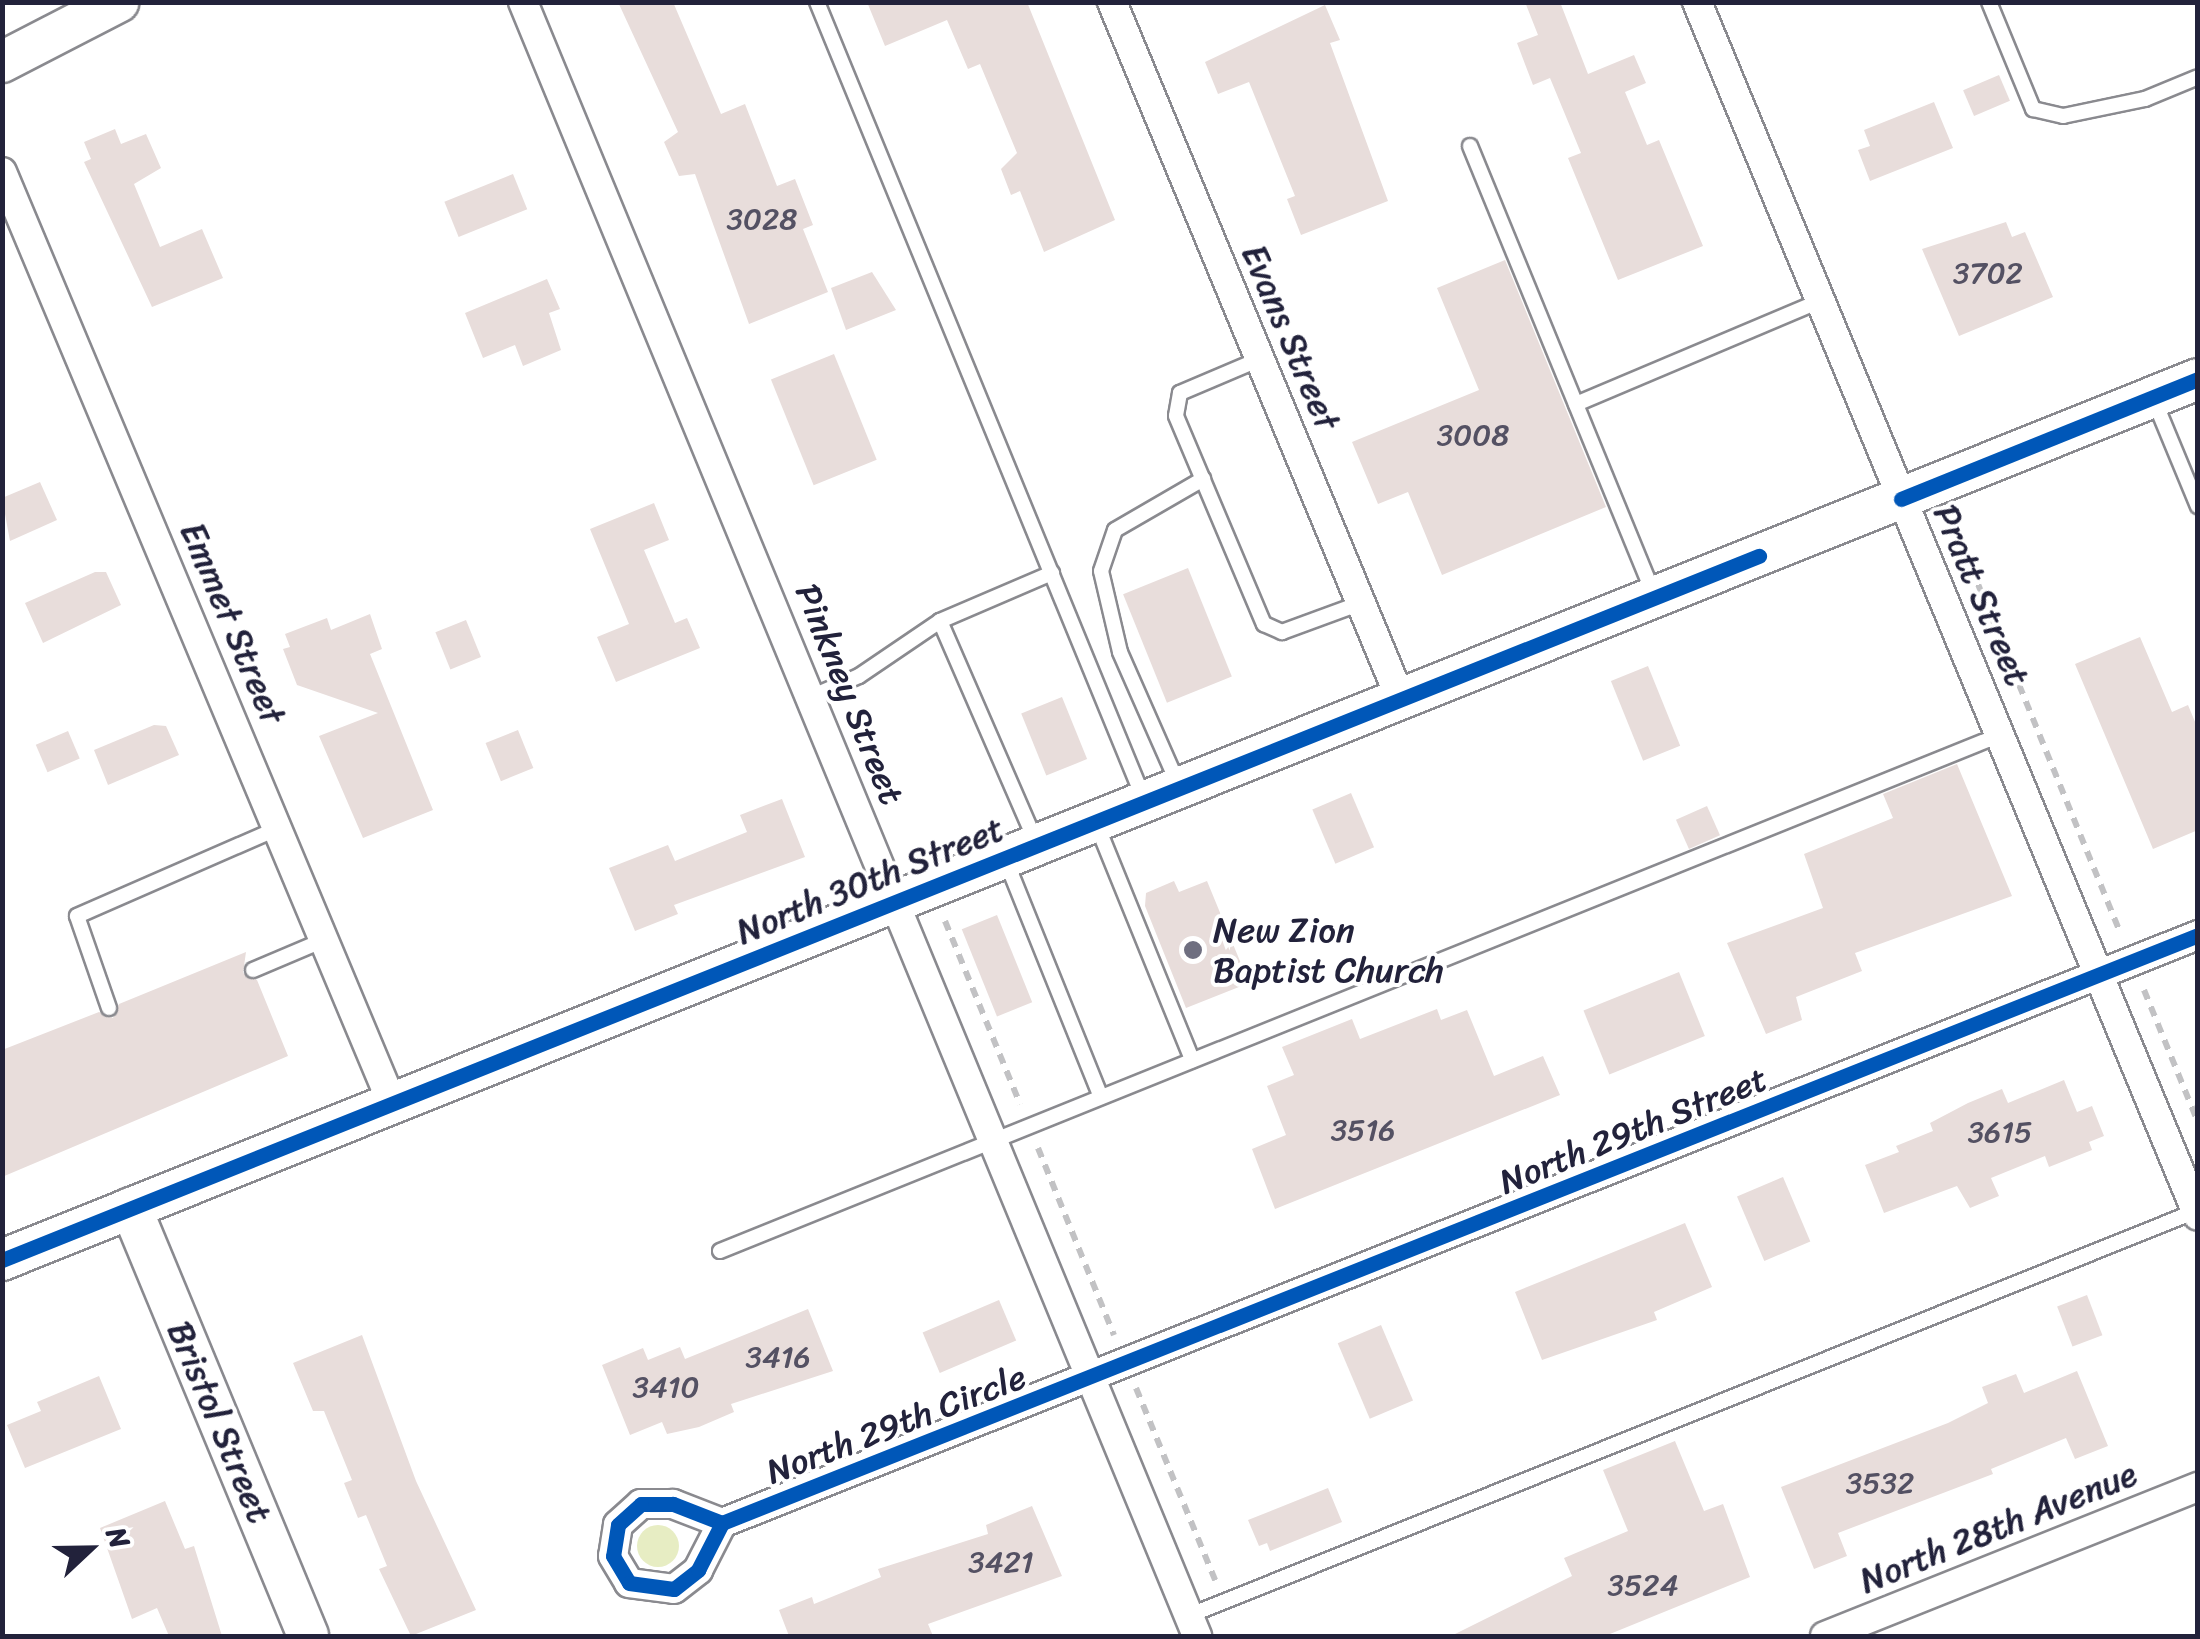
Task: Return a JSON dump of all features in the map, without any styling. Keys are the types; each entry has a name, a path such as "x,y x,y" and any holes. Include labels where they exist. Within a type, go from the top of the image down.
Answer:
{"main road":[{"path":"2,62 118,2"},
{"name":"North 30th Street","path":"2,1260 2198,379"},
{"name":"Bristol Street","path":"131,1208 308,1636"}],"street":[{"name":"Pinkney Street","path":"523,2 1193,1626"},
{"name":"Evans Street","path":"1112,2 1401,700"},
{"name":"Pratt Street","path":"1698,2 1820,301 1920,492 2000,735 2197,1213"},
{"name":"Emmet Street","path":"2,172 392,1103"},
{"name":"North 29th Street","path":"1091,1380 2198,934"},
{"name":"North 29th Circle","path":"722,1523 1091,1380"},
{"name":"North 28th Avenue","path":"1826,1636 2198,1487"}],"lane":[{"path":"817,2 1052,574 1163,795"},
{"path":"1989,2 2032,109 2063,116 2145,99 2198,78"},
{"path":"1470,146 1655,598"},
{"path":"1576,404 1820,301"},
{"path":"1260,359 1180,393 1176,416 1264,624 1282,632 1361,603"},
{"path":"2152,398 2198,506"},
{"path":"1163,795 1120,652 1101,571 1115,530 1203,479"},
{"path":"811,696 860,676 940,621 1052,574"},
{"path":"940,621 1101,1097"},
{"path":"720,1251 2000,735"},
{"path":"1096,822 1192,1060"},
{"path":"110,1008 77,916 278,828"},
{"path":"252,970 324,940"},
{"path":"1193,1626 1224,1601 2197,1213"}],"path":[{"path":"1920,492 2132,961 2198,1122"},
{"path":"1126,1366 1224,1601"}],"green space":[{"path":"658,1525 673,1531 679,1546 673,1561 658,1567 643,1561 637,1546 643,1531"}],"building":[{"path":"618,2 673,2 721,114 745,104 777,186 795,179 813,225 803,229 828,292 749,324 695,174 679,176 664,142 678,132"},
{"path":"867,2 1027,2 1115,220 1044,252 1020,191 1011,195 1001,169 1017,153 980,64 968,69 947,20 885,46"},
{"path":"1525,2 1560,2 1588,74 1634,55 1646,83 1625,92 1647,145 1659,140 1703,246 1618,280 1568,158 1581,153 1550,78 1533,85 1517,43 1538,35"},
{"path":"1325,5 1340,40 1330,43 1388,201 1301,235 1287,199 1295,196 1249,82 1218,94 1205,62"},
{"path":"1999,75 2010,101 1974,116 1963,90"},
{"path":"1934,102 1953,148 1870,181 1858,150 1870,146 1864,130"},
{"path":"115,129 121,144 146,134 161,168 134,184 160,247 202,229 223,278 152,307 84,162 91,159 84,142"},
{"path":"513,174 527,209 459,237 444,202"},
{"path":"2006,222 2012,237 2025,232 2053,297 1959,336 1922,249"},
{"path":"1505,260 1606,507 1442,575 1408,492 1378,504 1352,442 1479,390 1437,288"},
{"path":"872,272 896,310 846,330 831,288"},
{"path":"547,279 560,309 549,313 561,350 523,366 515,345 483,358 465,313"},
{"path":"834,354 877,460 814,485 771,379"},
{"path":"40,482 57,520 10,541 2,498"},
{"path":"654,503 669,540 644,550 675,623 687,618 700,648 616,682 597,637 629,624 590,529"},
{"path":"1188,568 1232,676 1167,703 1123,594"},
{"path":"95,572 106,572 121,605 43,643 25,603"},
{"path":"370,614 382,649 370,654 433,810 363,838 319,736 378,713 297,685 283,649 290,647 285,634 327,618 331,630"},
{"path":"466,620 481,657 450,669 435,632"},
{"path":"2140,637 2172,712 2188,705 2198,729 2198,830 2153,849 2075,664"},
{"path":"1648,666 1680,746 1643,761 1611,681"},
{"path":"1062,697 1087,759 1046,776 1021,713"},
{"path":"154,725 166,726 179,755 108,785 94,750"},
{"path":"518,730 533,768 501,781 486,743"},
{"path":"68,731 80,759 48,772 36,745"},
{"path":"1957,764 2012,896 1855,953 1862,971 1796,997 1802,1020 1766,1034 1727,943 1823,908 1804,854 1893,818 1883,794"},
{"path":"1351,793 1374,847 1335,864 1312,809"},
{"path":"782,799 805,857 674,905 678,914 635,931 609,868 668,845 675,861 747,832 740,815"},
{"path":"1707,806 1720,835 1689,849 1676,820"},
{"path":"1174,881 1179,892 1207,881 1249,983 1186,1008 1145,906 1146,893"},
{"path":"997,915 1032,1002 997,1016 962,929"},
{"path":"246,952 243,973 257,980 288,1056 2,1177 2,1050 99,1012 113,1018 119,1004"},
{"path":"1679,972 1705,1036 1609,1075 1584,1011"},
{"path":"1437,1009 1441,1020 1467,1010 1494,1076 1543,1056 1560,1095 1275,1209 1252,1149 1286,1135 1267,1086 1294,1075 1282,1047 1352,1019 1360,1039"},
{"path":"2064,1080 2077,1112 2092,1106 2104,1136 2089,1142 2092,1150 2049,1167 2045,1156 1991,1178 1999,1196 1970,1208 1957,1186 1884,1213 1865,1165 1899,1152 1896,1146 1933,1131 1930,1123 1968,1103 2002,1089 2008,1103"},
{"path":"1783,1177 1810,1241 1764,1261 1737,1197"},
{"path":"1685,1223 1712,1287 1654,1312 1657,1320 1542,1360 1515,1292"},
{"path":"2087,1295 2102,1335 2073,1347 2057,1306"},
{"path":"999,1300 1016,1341 940,1373 923,1332"},
{"path":"808,1309 833,1371 731,1404 734,1412 699,1427 667,1434 662,1422 630,1435 602,1365 643,1348 648,1360 680,1347 685,1359"},
{"path":"1381,1325 1413,1400 1370,1419 1338,1343"},
{"path":"362,1335 416,1481 476,1610 411,1636 379,1569 387,1566 366,1515 358,1518 344,1483 352,1480 324,1411 313,1411 293,1363"},
{"path":"2077,1371 2108,1446 2075,1459 2066,1438 1991,1469 1993,1474 1838,1533 1847,1556 1814,1569 1781,1487 1948,1423 1988,1403 1982,1387 2016,1374 2024,1393"},
{"path":"99,1376 121,1429 25,1468 7,1425 41,1411 37,1402"},
{"path":"1675,1441 1704,1511 1723,1504 1750,1577 1605,1636 1451,1636 1572,1576 1564,1558 1628,1531 1603,1470"},
{"path":"1328,1488 1342,1522 1270,1551 1267,1543 1259,1546 1248,1520"},
{"path":"165,1501 185,1549 194,1546 222,1636 169,1636 157,1608 132,1619 100,1528"},
{"path":"1032,1506 1062,1576 928,1624 933,1636 789,1636 779,1610 812,1597 814,1604 881,1577 878,1569 988,1534 986,1525"}],"cycle path":[{"path":"1901,499 2198,379"},
{"path":"2,1260 1759,556"},
{"path":"722,1523 673,1504 641,1504 618,1525 613,1556 629,1583 674,1589 698,1570 722,1523 2198,935"}],"place":[{"name":"New Zion Baptist Church","path":"1193,950"}]}
